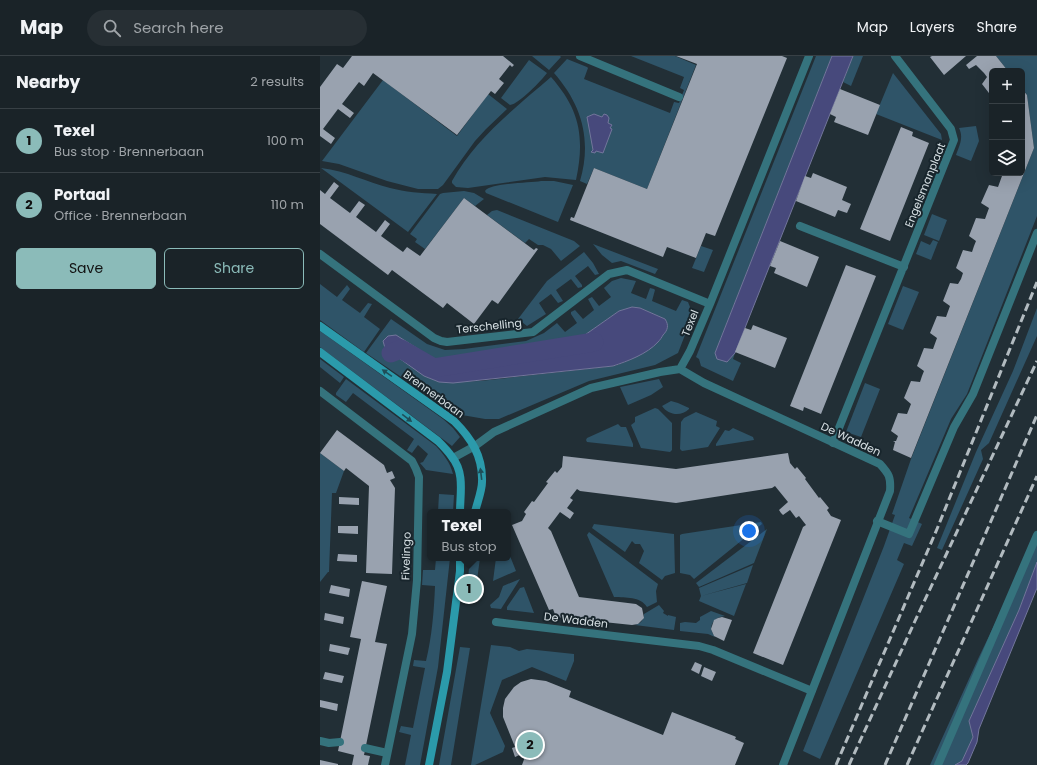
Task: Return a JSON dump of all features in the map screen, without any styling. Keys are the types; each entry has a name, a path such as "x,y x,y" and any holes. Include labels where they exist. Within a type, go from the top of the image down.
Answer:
{"street":[{"path":"580,56 679,97"},
{"name":"Texel","path":"680,369 690,351 710,304 809,56"},
{"name":"Engelsmanplaat","path":"833,443 954,140 951,129 894,56"},
{"path":"800,226 904,267"},
{"path":"877,522 909,534 954,428 973,394 1037,233"},
{"name":"Terschelling","path":"320,254 434,338 447,342 533,332 610,274 627,270 710,304"},
{"name":"Brennerbaan","path":"320,326 454,421 466,432 479,455 482,482 476,509"},
{"path":"320,352 438,441 453,458 459,470 461,480 460,509"},
{"path":"453,458 475,446 494,432 591,388 660,372 680,369"},
{"name":"De Wadden","path":"680,369 704,383 880,464 890,477 890,491 783,765"},
{"name":"Fivelingo","path":"320,391 412,461 419,477 417,580 412,634 385,765"},
{"path":"938,765 1037,535"},
{"path":"460,561 460,571"},
{"path":"429,765 447,672 462,561"},
{"name":"De Wadden","path":"496,622 699,646 812,690"},
{"path":"320,741 329,743 340,742"},
{"path":"365,748 387,753"}],"shaded area":[{"path":"532,56 560,56 561,57 549,70"},
{"path":"631,56 675,56 696,65 647,189 594,168 587,184 580,181 585,151 582,124 578,110 564,85 554,73 567,59 588,68 584,79 670,113 674,102 679,103 684,90 680,88 684,77"},
{"path":"816,56 832,56 715,353 727,362 735,353 733,359 741,363 733,381 701,366 699,359 696,357"},
{"path":"853,56 863,56 851,86 843,82"},
{"path":"996,56 1037,56 1037,216 967,394 951,419 909,518 922,524 912,546 904,543 897,560 904,564 820,759 803,751 884,546 895,515 892,514 911,459 1023,176 1025,176 1025,171 1034,148 1027,95 1025,92 1025,68 1006,68"},
{"path":"529,60 547,73 519,101 510,105 501,98"},
{"path":"893,73 941,134 942,140 876,114"},
{"path":"551,77 561,89 568,101 578,125 580,150 576,180 545,177 468,188 456,187 452,181 472,151 497,125"},
{"path":"383,80 457,136 488,94 507,109 475,141 443,185 438,189 418,189 387,181 339,164 322,161"},
{"path":"976,126 979,141 971,161 956,155 961,139 959,128"},
{"path":"321,168 348,174 381,186 413,192 437,194 408,232"},
{"path":"554,181 573,185 558,222 486,193 485,191 494,186"},
{"path":"464,191 474,193 484,199 475,206 464,198 425,249 415,242 417,239 410,234 440,194"},
{"path":"497,210 574,241 580,246 561,261 551,249 543,245 538,245 529,239 525,243 487,215 492,211"},
{"path":"932,214 947,220 939,241 924,235"},
{"path":"933,240 938,242 931,260 916,254 921,241 930,245"},
{"path":"593,244 658,269 655,274 621,261 612,263 602,255"},
{"path":"701,246 713,250 704,272 692,268"},
{"path":"584,252 593,263 599,274 595,275 588,266 575,276 582,287 578,288 571,279 556,290 563,301 558,303 551,294 539,303 546,314 527,326 518,319 547,281"},
{"path":"621,278 636,281 631,293 646,299 650,288 654,289 652,301 676,311 682,300 688,302 692,317 678,353 655,365 589,381 499,419 485,419 462,415 460,417 366,353 391,319 427,344 445,350 526,341 544,333 557,323 565,332 577,323 571,312 575,310 583,319 594,310 588,299 592,297 599,306 611,297 604,288 612,281","holes":["632,307 640,308 665,319 663,334 660,339 649,349 634,358 614,366 480,381 439,382 424,376 428,356 445,366 562,351 619,311"]},
{"path":"320,284 337,297 347,285 350,289 342,300 360,313 368,303 372,304 364,317 380,329 364,352 320,320"},
{"path":"903,286 919,292 903,330 888,324"},
{"path":"1037,308 1037,336 989,443 981,450 983,459 942,550 937,548 976,452 1013,371"},
{"path":"320,331 443,419 460,437 452,446 320,347"},
{"path":"320,359 344,377 340,383 320,367"},
{"path":"346,379 436,446 446,459 453,474 426,470 420,463 423,462 428,454 418,445 412,453 407,450 414,439 353,393 346,402 336,395"},
{"path":"659,379 663,387 651,395 628,405 620,387"},
{"path":"865,383 880,389 861,437 846,432"},
{"path":"671,401 689,409 686,412 679,414 671,413 662,406"},
{"path":"655,408 658,409 672,423 672,450 670,452 641,448 631,425 635,422 635,417"},
{"path":"696,412 717,421 716,426 720,428 708,447 682,451 680,449 681,422 684,418"},
{"path":"618,424 621,427 626,427 633,447 587,442 587,438"},
{"path":"733,428 753,437 754,440 716,446 725,430 729,431"},
{"path":"320,453 344,471 336,493 332,493 329,572 320,582"},
{"path":"439,494 454,495 453,509 438,509"},
{"path":"761,522 762,524 694,579 690,575 680,573 680,535"},
{"path":"594,524 674,534 675,573 665,576 662,580 639,563 644,551 640,544 635,544 632,541 625,552 592,528"},
{"path":"767,529 754,563 699,587 696,583"},
{"path":"589,532 658,584 656,591 657,602 647,607 644,603 637,599 614,597 587,535"},
{"path":"1037,536 1037,562 1019,610 969,721 973,737 962,761 955,765 930,765 978,659"},
{"path":"511,558 516,571 493,581 496,561 511,561"},
{"path":"436,561 450,561 438,667 420,765 405,765 411,735 399,732 401,726 413,728 425,668 413,666 414,660 426,661 433,614 435,586 422,585 423,570 435,570"},
{"path":"470,561 480,561 477,580 468,579"},
{"path":"753,565 747,583 701,596 699,588"},
{"path":"520,579 501,609 491,608 490,605 499,597 503,586"},
{"path":"746,584 734,616 699,601 701,596"},
{"path":"524,587 534,613 507,610 507,607 520,588"},
{"path":"659,605 664,611 663,613 668,616 676,617 674,630 635,625 639,624 644,614"},
{"path":"711,611 725,616 717,618 712,623 711,626 715,637 708,634 680,631 680,623 696,623 700,620 700,617"},
{"path":"491,645 510,647 519,651 527,649 574,654 574,661 566,681 532,667 502,680 490,713 505,746 503,752 475,765 471,765"},
{"path":"460,647 470,648 451,765 439,765"}],"water":[{"path":"832,56 853,56 735,353 727,362 717,359 715,353"},
{"path":"594,114 602,117 604,114 607,115 609,118 608,123 612,125 610,128 612,129 603,153 596,151 595,153 591,152 593,150 587,117"},
{"path":"632,307 640,308 665,319 667,329 659,341 643,354 613,366 453,383 439,382 424,376 385,348 383,341 388,336 396,335 445,366 562,351 619,311"},
{"path":"1037,562 1037,588 979,729 977,742 968,763 966,765 955,765 962,761 973,737 969,721 1019,610"}],"building":[{"path":"352,56 503,56 514,65 512,67 510,65 499,79 504,83 495,94 491,91 457,135 373,73 364,86 359,82 342,104 354,113 350,118 338,109 323,129 335,138 331,144 320,136 320,87 337,64 343,68"},
{"path":"676,56 782,56 787,58 715,236 706,233 696,258 667,247 663,257 570,220 571,217 574,218 594,168 647,189 697,64"},
{"path":"966,56 944,75 930,57"},
{"path":"977,56 996,56 1006,68 989,68 989,93 982,84 987,77 984,73 976,65 969,69 966,65"},
{"path":"840,89 880,105 868,135 834,122 836,117 830,114"},
{"path":"1025,93 1027,95 1034,148 1025,171"},
{"path":"901,127 913,132 912,136 929,143 890,241 860,229"},
{"path":"813,173 847,187 842,200 851,204 847,213 838,210 835,217 796,201 805,176 811,178"},
{"path":"1002,176 1023,176 911,458 893,450 895,442 893,441 896,441 898,436 891,431 898,413 907,414 911,404 904,398 911,381 920,382 924,371 917,366 924,348 933,349 937,338 930,333 937,316 946,317 950,306 943,301 950,283 958,284 961,279 963,273 956,268 963,250 972,252 976,241 969,236 976,218 985,219 989,208 981,203 989,185 998,187"},
{"path":"334,182 339,186 330,198 350,213 359,201 365,205 356,217 376,232 385,220 390,224 381,236 403,252 407,247 420,256 464,198 534,250 536,248 538,249 498,304 492,300 474,324 447,303 443,308 392,270 388,275 320,224 320,190 325,194"},
{"path":"780,241 819,257 807,287 774,273 776,268 770,266"},
{"path":"846,265 876,276 821,414 804,407 803,411 790,406"},
{"path":"753,325 787,338 775,368 735,352 745,328 751,330"},
{"path":"337,430 384,465 387,473 392,471 395,478 390,480 395,488 392,574 366,573 369,486 346,468 344,471 320,453"},
{"path":"788,453 790,463 795,469 797,467 806,478 805,479 819,498 820,497 829,508 827,510 831,516 841,520 783,665 753,653 803,527 806,525 799,516 796,518 790,510 783,515 781,513 779,510 788,502 775,486 772,488 676,503 580,491 577,489 570,498 573,500 567,508 574,513 570,519 560,512 548,528 551,531 579,597 636,604 642,608 644,618 638,624 632,625 556,617 553,609 549,610 512,525 522,521 526,514 524,512 532,501 534,502 548,483 546,482 555,471 557,473 562,467 563,456 676,469"},
{"path":"339,497 359,498 359,505 339,504"},
{"path":"338,526 358,526 358,534 338,533"},
{"path":"338,554 357,555 357,562 337,561"},
{"path":"362,581 387,586 375,642 387,644 364,755 370,756 368,765 352,765 354,755 338,751 361,639 350,637"},
{"path":"331,585 350,589 349,597 329,593"},
{"path":"325,613 344,617 343,624 324,620"},
{"path":"722,617 732,620 724,641 714,636 711,629 714,620"},
{"path":"330,644 350,648 348,655 329,651"},
{"path":"695,662 702,665 699,674 691,670"},
{"path":"704,667 716,672 712,681 701,676"},
{"path":"325,672 344,676 342,683 323,679"},
{"path":"531,679 546,681 571,691 569,697 663,735 672,712 734,736 736,737 735,739 744,743 735,765 522,765 526,754 524,753 515,757 512,748 515,747 503,717 503,708 505,699 514,687 521,682"},
{"path":"320,700 338,704 337,711 320,707"},
{"path":"320,760 338,764 338,765 320,765"}],"waterway":[{"path":"391,353 401,349 434,368 594,342"}],"railway":[{"path":"836,765 937,529 1037,282"},
{"path":"849,765 1037,361"},
{"path":"885,765 1037,415"},
{"path":"907,765 1037,476"}],"place":[{"name":"Texel","path":"469,589"},
{"name":"Portaal","path":"530,745"}]}
